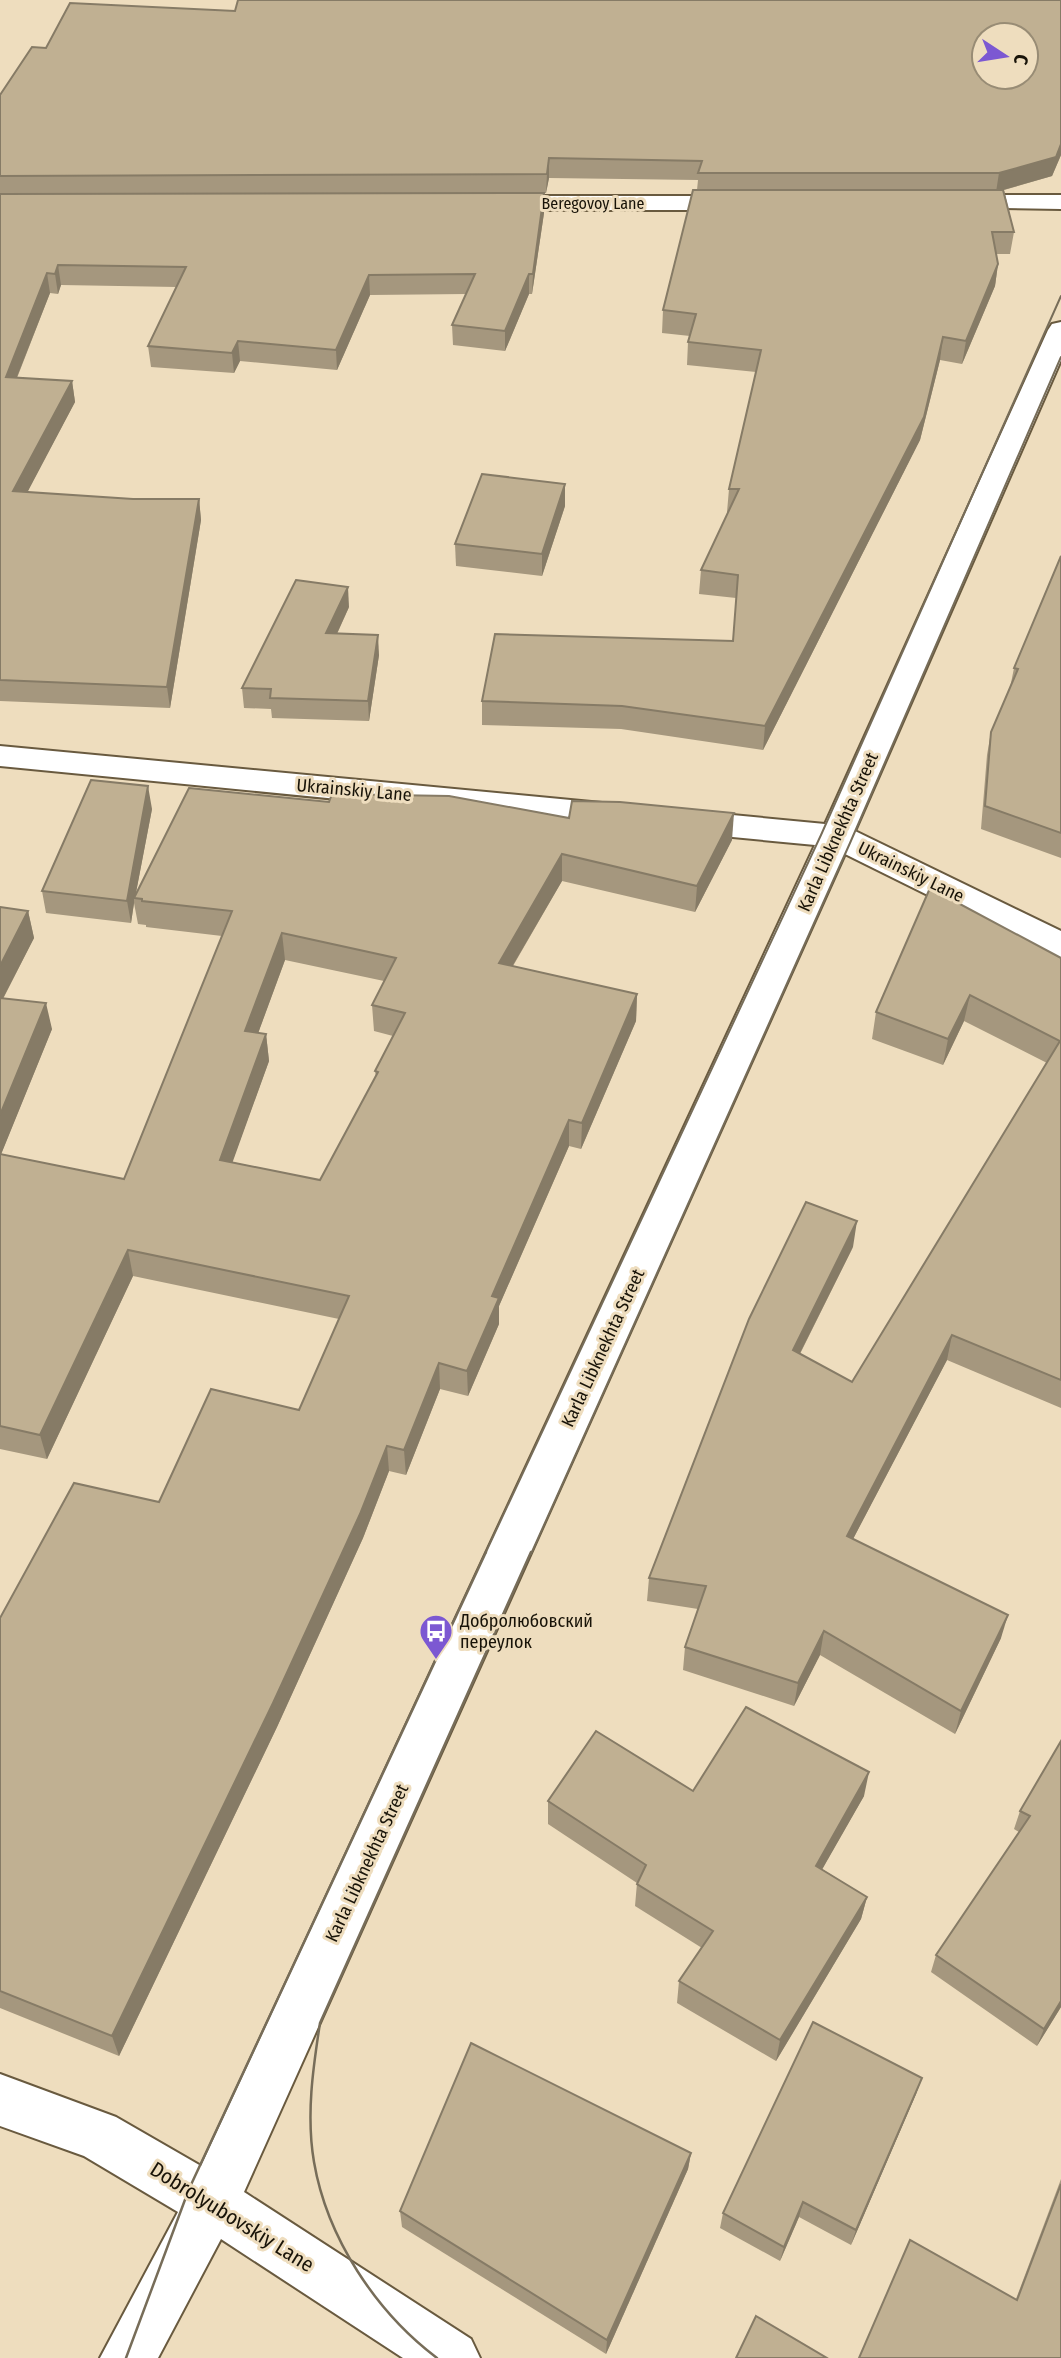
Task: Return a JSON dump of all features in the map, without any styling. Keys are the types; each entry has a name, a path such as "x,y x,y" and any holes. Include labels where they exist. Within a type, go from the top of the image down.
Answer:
{"street":[{"path":"935,202 1061,202"},
{"name":"Beregovoy Lane","path":"475,203 768,203"},
{"name":"Karla Libknekhta Street","path":"128,2358 212,2202 836,836 1061,330"},
{"name":"Ukrainskiy Lane","path":"0,757 836,836 1061,946"},
{"name":"Dobrolyubovskiy Lane","path":"0,2100 98,2135 212,2202 452,2358"}],"building":[{"path":"238,0 1061,0 1061,144 1056,157 999,173 698,173 702,161 549,158 547,174 0,176 0,95 32,47 46,48 70,3 235,11"},
{"path":"693,190 1003,190 1014,232 992,232 998,264 966,341 943,337 924,417 765,726 622,706 482,701 495,634 733,641 738,575 701,570 739,489 729,489 761,350 688,342 696,314 663,310"},
{"path":"544,193 533,274 529,274 505,331 452,325 475,274 369,275 336,350 238,341 232,353 148,346 186,267 58,265 55,274 47,273 6,377 72,381 13,491 133,499 199,499 167,687 0,680 0,194"},
{"path":"482,474 565,484 542,554 455,544"},
{"path":"1061,556 1061,833 985,806 991,732 1018,669 1014,668"},
{"path":"296,580 348,587 326,633 378,635 368,701 270,698 271,689 242,688"},
{"path":"91,780 148,786 127,901 42,891"},
{"path":"189,788 329,802 332,794 449,796 569,818 572,801 620,802 734,813 697,886 562,854 499,963 637,994 582,1123 569,1120 492,1296 499,1298 467,1371 439,1363 404,1450 387,1446 360,1514 273,1703 112,2036 0,1991 0,1618 74,1483 159,1502 211,1389 299,1410 349,1296 128,1250 40,1435 0,1426 0,1154 124,1179 232,911 134,898","holes":["282,933 396,958 372,1005 405,1013 375,1071 378,1072 320,1180 220,1160 266,1034 245,1031"]},
{"path":"930,888 1061,958 1061,1380 952,1335 847,1536 1008,1615 961,1711 824,1631 798,1683 685,1647 706,1586 649,1578 749,1319 806,1202 857,1221 793,1350 852,1382 1060,1041 970,995 948,1039 876,1012"},
{"path":"0,907 28,911 0,966"},
{"path":"0,998 46,1003 0,1115"},
{"path":"746,1707 869,1772 816,1866 867,1897 780,2040 679,1981 713,1931 637,1884 646,1865 548,1801 596,1731 693,1791"},
{"path":"1061,1741 1061,2001 1044,2029 936,1955 1030,1816 1020,1811"},
{"path":"813,2022 922,2078 856,2230 803,2202 784,2247 723,2213"},
{"path":"471,2043 691,2153 607,2340 400,2211"},
{"path":"1061,2184 1061,2358 859,2358 910,2240 1017,2300"},
{"path":"756,2316 827,2358 736,2358"}],"tram line":[{"path":"485,1554 821,835 1061,296"},
{"path":"531,1554 850,843 1061,357"},
{"path":"126,2358 189,2189 486,1552"},
{"path":"437,2358 394,2319 375,2296 357,2271 330,2218 314,2162 311,2127 313,2075 320,2023 531,1552"}],"place":[{"name":"Добролюбовский переулок","path":"436,1661"}]}
